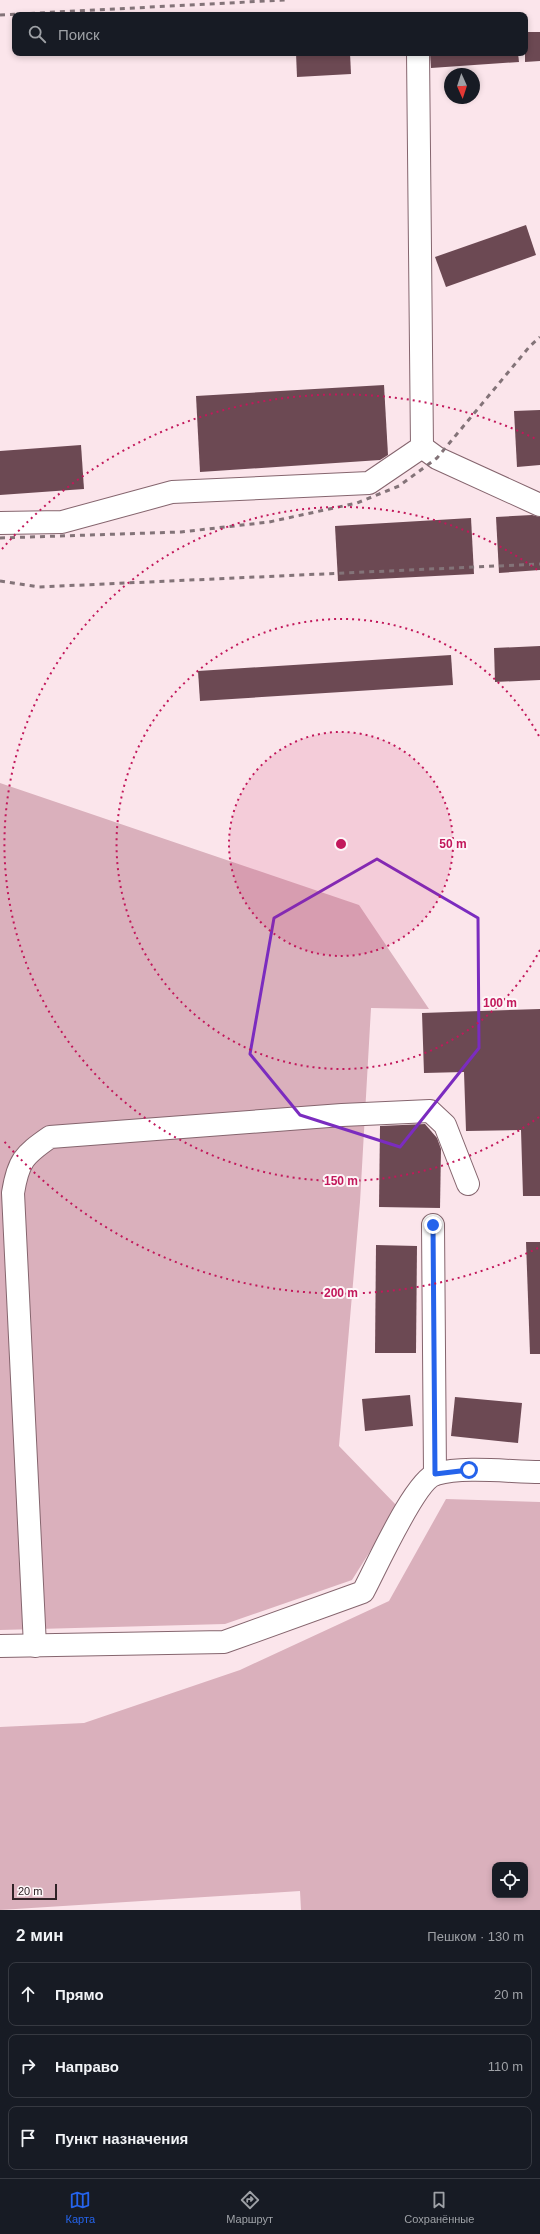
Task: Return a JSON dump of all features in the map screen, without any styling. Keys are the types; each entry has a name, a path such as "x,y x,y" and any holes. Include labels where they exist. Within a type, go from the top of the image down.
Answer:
{"street":[{"path":"418,56 422,447"},
{"path":"422,447 437,458 540,505"},
{"path":"0,523 62,522 172,492 370,483 422,447"},
{"path":"35,1646 13,1193 16,1174 27,1152 50,1137 342,1115 430,1111 445,1125 468,1184"},
{"path":"433,1225 435,1474"},
{"path":"0,1646 224,1642 363,1592 415,1493 435,1474 469,1470 540,1472"}],"highlighted area":[{"path":"377,859 478,918 479,1048 400,1147 300,1115 250,1054 274,918"}],"shaded area":[{"path":"0,783 359,905 429,1009 371,1008 360,1202 339,1446 398,1507 352,1580 225,1624 0,1630"},
{"path":"446,1499 540,1502 540,1910 301,1910 300,1891 0,1910 0,1727 84,1723 240,1670 389,1601"}],"building":[{"path":"528,32 540,32 540,61 525,62 525,56 528,56"},
{"path":"296,56 350,56 351,74 297,77"},
{"path":"430,56 518,56 519,62 431,68"},
{"path":"526,225 536,255 446,287 435,257"},
{"path":"384,385 388,455 380,460 200,472 196,396"},
{"path":"540,410 540,465 517,467 514,411"},
{"path":"81,445 84,489 0,495 0,451"},
{"path":"532,515 540,517 540,570 499,573 496,517"},
{"path":"471,518 474,574 338,581 335,526"},
{"path":"540,646 540,680 495,682 494,648"},
{"path":"451,655 453,685 200,701 198,671"},
{"path":"540,1009 540,1196 523,1196 521,1130 466,1131 464,1072 424,1073 422,1013"},
{"path":"425,1124 437,1138 441,1149 440,1208 379,1207 380,1126"},
{"path":"526,1242 540,1242 540,1354 530,1354"},
{"path":"376,1245 417,1246 416,1353 375,1353"},
{"path":"410,1395 413,1426 365,1431 362,1399"},
{"path":"455,1397 522,1403 518,1443 451,1436"}],"railway":[{"path":"57,12 285,0"},
{"path":"0,15 12,14"},
{"path":"0,538 181,532 269,522 357,503 399,486 437,458 530,346 540,337"},
{"path":"0,581 39,587 540,564"}],"route":[{"path":"433,1225 435,1474 469,1470"}]}
